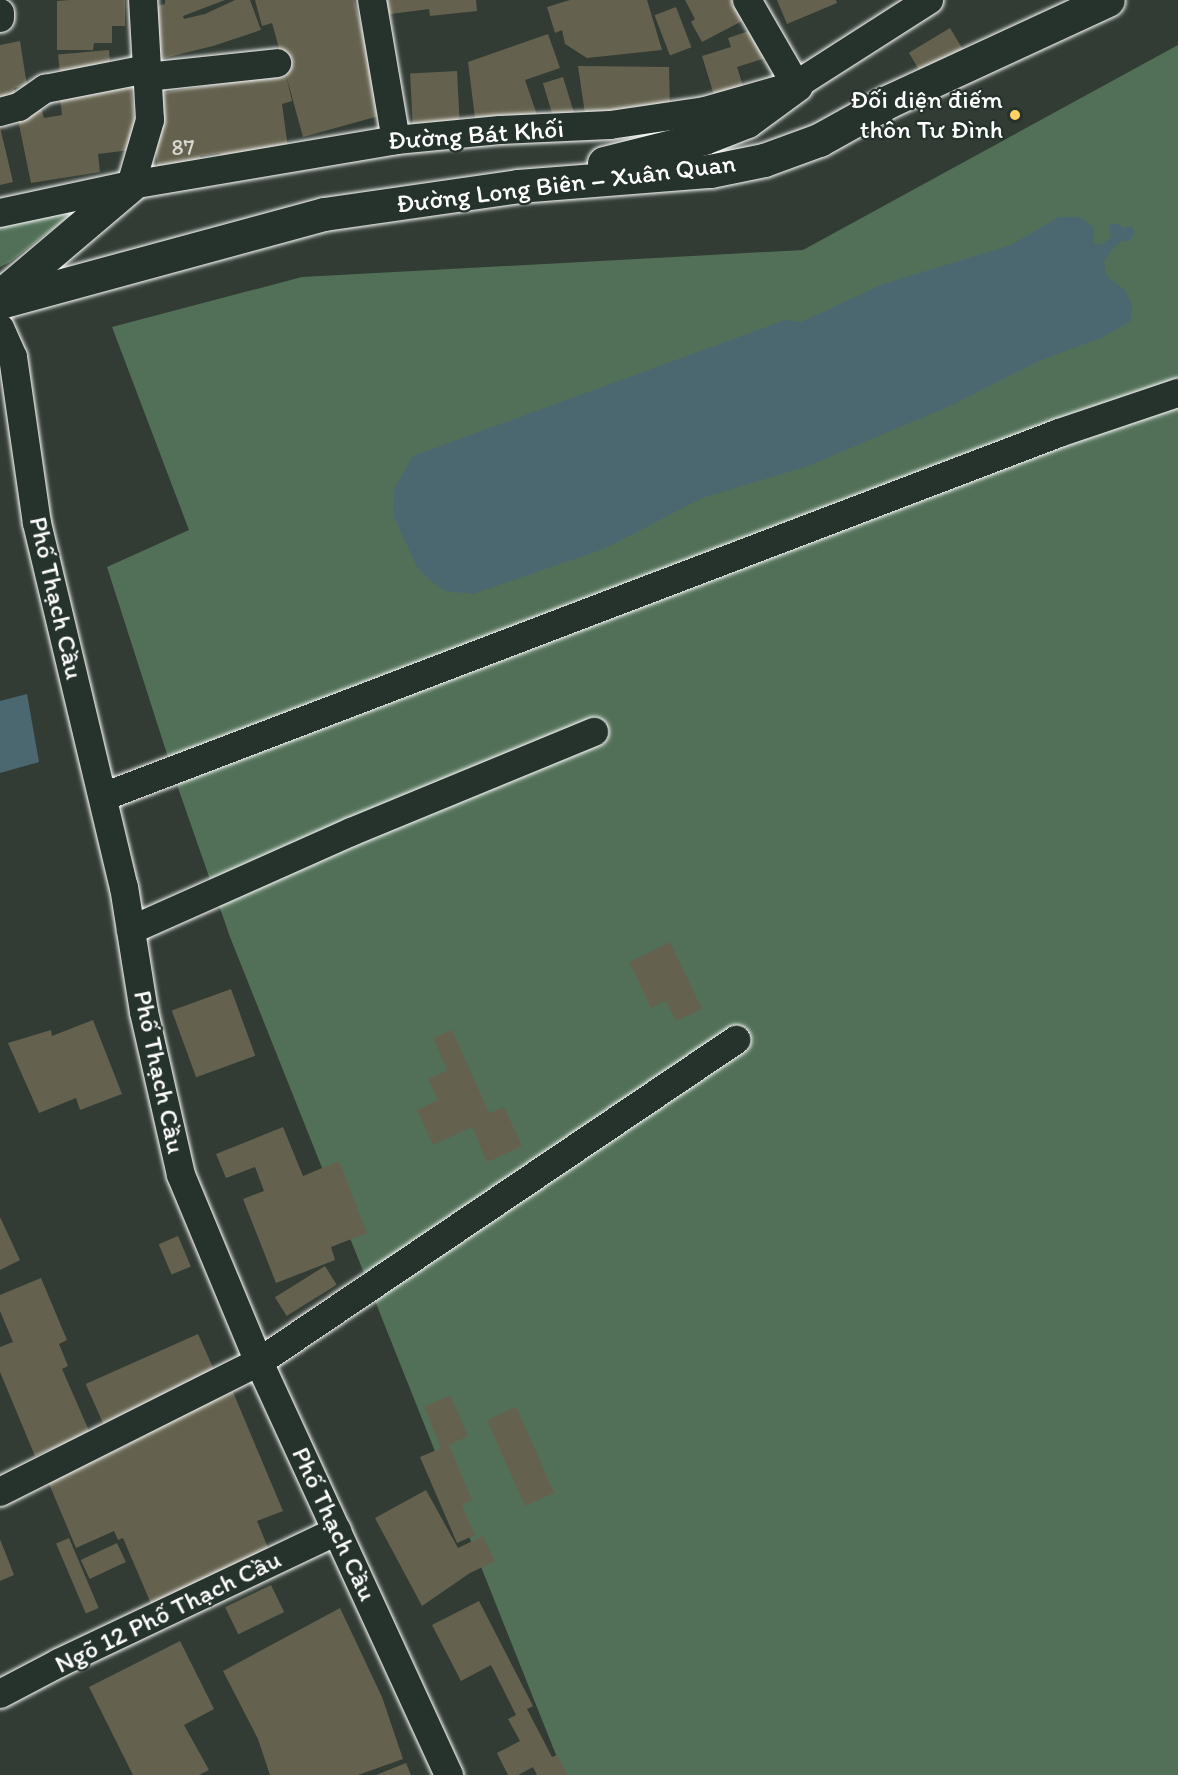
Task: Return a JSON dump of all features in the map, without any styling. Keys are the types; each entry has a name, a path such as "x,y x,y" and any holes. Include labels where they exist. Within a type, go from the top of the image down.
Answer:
{"main road":[{"name":"Đường Long Biên – Xuân Quan","path":"0,302 324,214 518,186 710,171 764,160 819,140 889,101 1108,0"},
{"path":"518,186 704,138 747,121 796,85"},
{"path":"0,296 131,185"}],"street":[{"path":"131,185 150,120 143,0"},
{"path":"372,0 396,140"},
{"path":"747,0 796,85"},
{"name":"Đường Bát Khối","path":"0,213 131,185 396,140 501,130 610,125 705,111 796,85 929,0"},
{"path":"0,13 0,18"},
{"path":"0,112 19,107 45,89 147,73 277,63"},
{"name":"Phố Thạch Cầu","path":"0,328 13,357 9,389 37,523 103,797 131,930 144,1012 182,1175 259,1362 449,1775"},
{"path":"103,797 1048,437 1178,393"},
{"path":"131,930 351,832 594,732"},
{"path":"0,1492 259,1362 736,1040"},
{"name":"Ngõ 12 Phố Thạch Cầu","path":"0,1694 59,1663 337,1531"}],"green space":[{"path":"1178,45 1178,1775 564,1775 230,937 175,779 107,567 189,530 112,327 302,277 803,250"},
{"path":"95,196 10,262 0,267 0,218"}],"water":[{"path":"1059,217 1080,217 1094,227 1094,243 1101,245 1111,237 1109,225 1118,223 1123,228 1131,226 1135,232 1130,241 1123,241 1114,247 1104,261 1106,275 1126,291 1132,305 1131,321 1103,337 1039,361 952,405 808,466 702,498 606,548 473,594 446,591 431,581 417,567 393,515 394,489 413,456 785,320 801,322 883,284 1011,245"},
{"path":"27,694 39,762 0,773 0,701"}],"building":[{"path":"125,0 125,26 112,26 112,43 94,43 93,50 57,50 57,1"},
{"path":"165,0 225,0 183,16 184,19 205,14 235,0 250,0 261,30 213,46 156,60 149,8 165,4"},
{"path":"255,0 354,0 386,114 303,137 286,75 292,101 282,104 288,148 221,161 220,153 200,156 201,164 158,170 150,95 286,73 272,23 262,26"},
{"path":"381,0 476,0 477,11 430,16 429,9 383,15"},
{"path":"570,0 647,0 662,50 587,58 565,44 562,30 555,33 547,7"},
{"path":"685,0 734,0 744,20 702,42 691,22 695,19"},
{"path":"777,0 836,0 837,3 787,24"},
{"path":"676,7 691,47 670,55 655,15"},
{"path":"761,27 769,57 737,67 743,86 714,95 702,56 731,47 728,38"},
{"path":"950,28 963,50 922,75 909,53"},
{"path":"548,34 560,68 525,80 537,115 476,126 468,62"},
{"path":"20,41 27,86 14,88 17,105 0,108 0,45"},
{"path":"109,50 111,75 60,79 58,54"},
{"path":"578,66 669,67 670,109 585,114"},
{"path":"457,71 460,121 413,123 410,73"},
{"path":"563,77 574,113 554,119 543,83"},
{"path":"130,80 138,149 98,154 100,172 31,183 16,110 40,104 44,118 62,115 59,90"},
{"path":"0,127 13,182 0,185"},
{"path":"670,942 702,1009 676,1021 666,1001 651,1008 629,962"},
{"path":"231,989 255,1056 196,1077 172,1011"},
{"path":"93,1020 122,1094 80,1110 76,1098 39,1113 8,1043 51,1030 52,1036"},
{"path":"452,1030 489,1113 504,1107 522,1146 487,1162 472,1127 433,1145 417,1110 438,1100 428,1079 447,1070 433,1038"},
{"path":"283,1127 303,1176 339,1161 367,1233 331,1247 335,1260 276,1283 243,1199 264,1191 255,1167 226,1178 216,1154"},
{"path":"0,1217 20,1260 0,1270"},
{"path":"178,1236 191,1266 172,1275 159,1244"},
{"path":"325,1266 337,1285 287,1316 275,1297"},
{"path":"41,1278 67,1340 59,1344 68,1366 62,1369 90,1433 35,1456 0,1372 0,1347 13,1342 0,1311 0,1295"},
{"path":"198,1334 218,1379 106,1429 86,1384"},
{"path":"233,1392 283,1511 257,1521 273,1560 155,1613 123,1538 118,1540 114,1531 76,1548 47,1479 129,1444 127,1438"},
{"path":"450,1395 468,1436 449,1445 472,1500 462,1505 475,1535 457,1543 420,1457 441,1448 424,1407"},
{"path":"516,1407 554,1493 525,1506 487,1420"},
{"path":"426,1490 458,1548 483,1536 495,1561 470,1573 422,1606 375,1518"},
{"path":"69,1538 99,1608 86,1613 56,1543"},
{"path":"0,1539 14,1575 0,1581"},
{"path":"117,1543 126,1562 90,1579 81,1560"},
{"path":"271,1585 284,1612 238,1634 225,1607"},
{"path":"479,1601 533,1706 527,1709 552,1757 557,1755 568,1775 537,1775 533,1767 518,1775 508,1775 497,1753 520,1741 508,1719 516,1715 491,1665 461,1681 432,1625"},
{"path":"340,1608 382,1697 403,1759 358,1775 270,1775 258,1739 223,1671"},
{"path":"180,1641 214,1709 184,1725 209,1770 199,1775 133,1775 89,1687"},
{"path":"406,1763 411,1775 376,1775"}],"place":[{"name":"Đối diện điếm thôn Tư Đình","path":"1015,115"}]}
